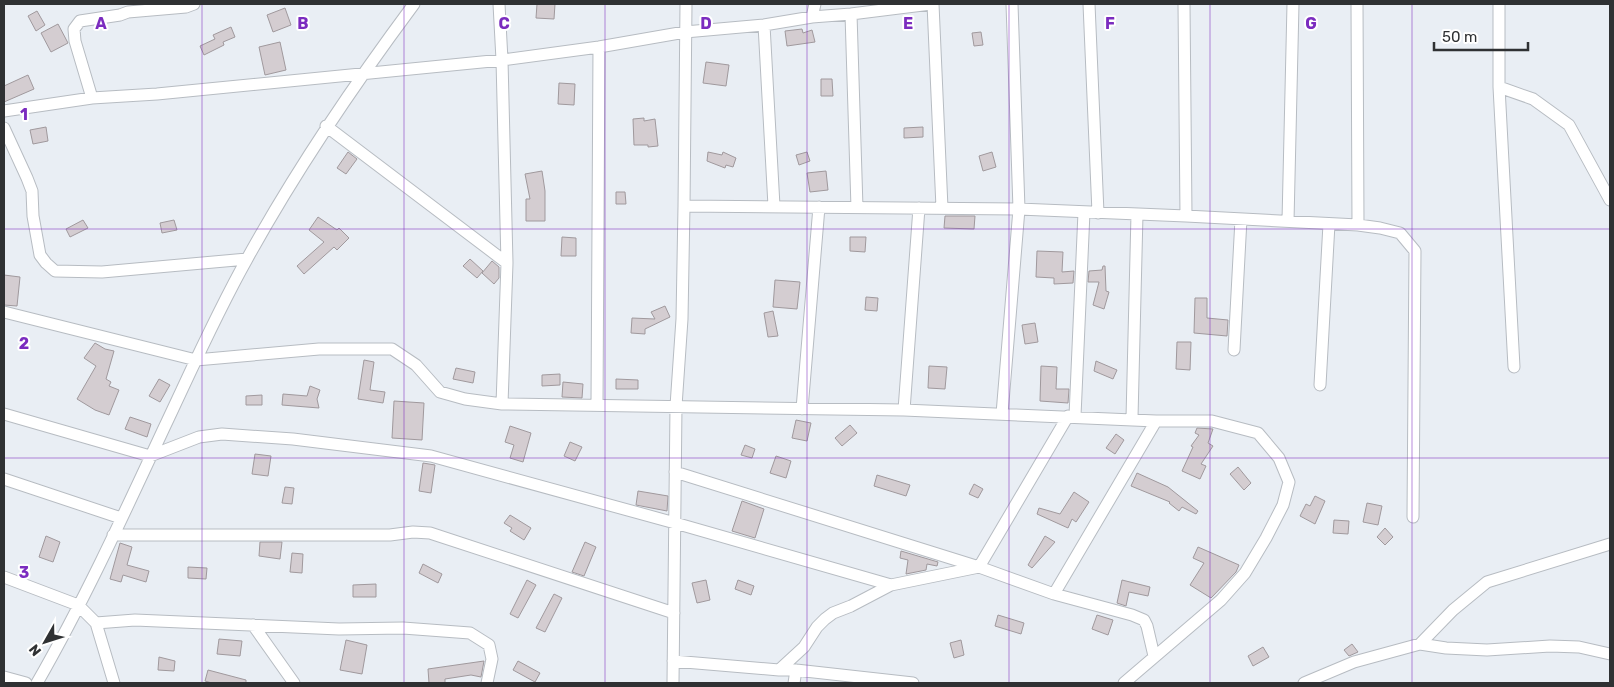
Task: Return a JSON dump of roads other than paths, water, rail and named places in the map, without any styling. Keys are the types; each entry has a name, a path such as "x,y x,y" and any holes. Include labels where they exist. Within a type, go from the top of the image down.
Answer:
{"street":[{"path":"92,98 75,41 74,29 80,21 120,15 127,8 186,7 194,4"},
{"path":"37,683 113,535 246,259 326,126 414,4"},
{"path":"499,4 506,263 502,404"},
{"path":"672,683 676,406 682,319 686,4"},
{"path":"812,17 815,4"},
{"path":"4,111 92,98 167,93 502,60 598,48 685,32 764,25 812,17 932,4 942,208"},
{"path":"1002,414 1018,209 1012,4"},
{"path":"1089,4 1098,213"},
{"path":"1184,4 1186,216"},
{"path":"1288,221 1293,4"},
{"path":"1356,4 1358,225"},
{"path":"1500,4 1499,87 1514,367"},
{"path":"850,14 857,208"},
{"path":"764,25 774,206"},
{"path":"597,405 598,48"},
{"path":"1499,87 1533,99 1568,125 1610,200"},
{"path":"326,126 506,263"},
{"path":"4,128 32,192 33,216 40,255 55,270 102,272 246,259"},
{"path":"684,206 1018,209 1358,225 1400,232 1415,251 1413,517"},
{"path":"802,409 819,207"},
{"path":"904,410 919,208"},
{"path":"779,670 804,647 825,618 833,613 851,606 891,585 978,567 1071,416 1084,212"},
{"path":"1132,418 1137,214"},
{"path":"1234,350 1241,219"},
{"path":"1320,385 1329,224"},
{"path":"4,312 196,360 319,349 392,349 416,365 440,392 465,399 502,404 904,410 1212,421 1258,433 1280,458 1289,482 1283,505 1266,538 1245,573 1221,600 1124,683"},
{"path":"4,414 150,456 199,437 222,434 293,439 431,456 891,585"},
{"path":"1054,594 1156,420"},
{"path":"675,472 978,567 1054,594 1132,614 1144,620 1154,656"},
{"path":"4,479 121,518"},
{"path":"113,535 390,535 413,532 430,533 674,613"},
{"path":"1420,644 1453,610 1487,582 1610,544"},
{"path":"4,577 78,605 96,623 114,683"},
{"path":"96,623 135,620 339,629 403,628 470,633 489,645 492,659 487,683"},
{"path":"253,625 294,683"},
{"path":"1304,683 1354,662 1420,644 1446,648 1487,650 1550,646 1579,647 1610,654"},
{"path":"673,661 796,670 912,683"},
{"path":"794,683 796,670"},
{"path":"4,677 26,683"}]}
